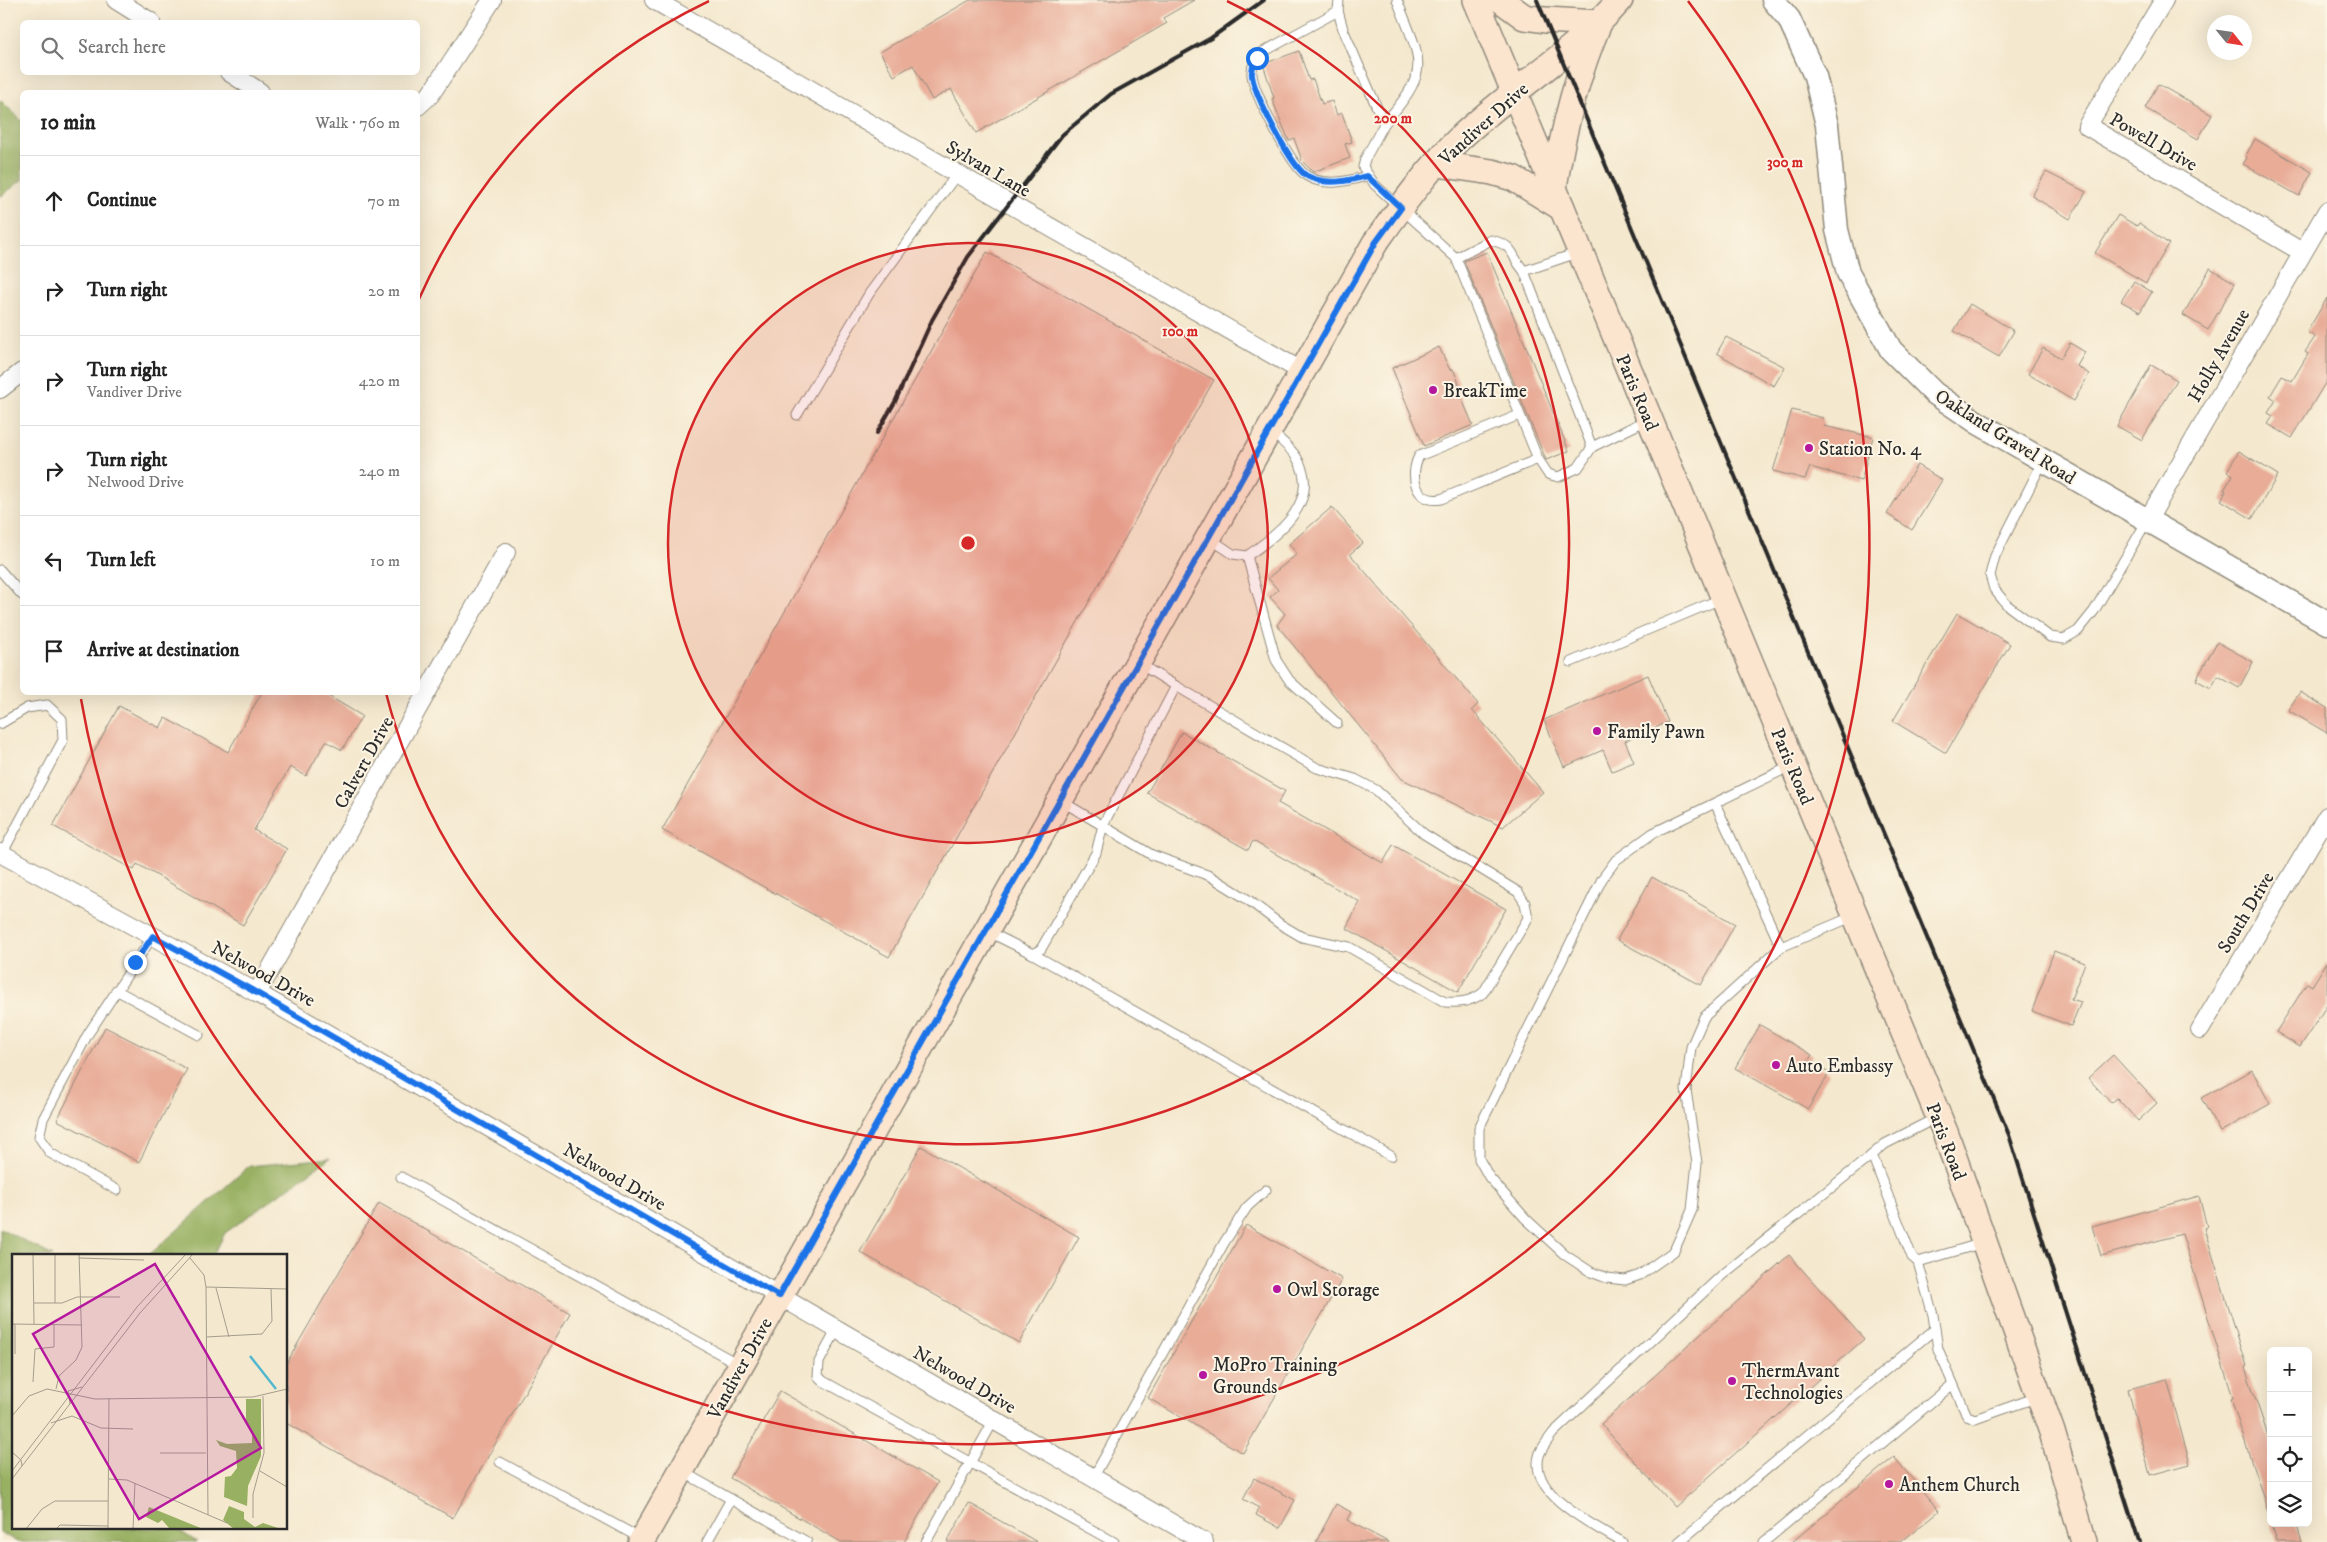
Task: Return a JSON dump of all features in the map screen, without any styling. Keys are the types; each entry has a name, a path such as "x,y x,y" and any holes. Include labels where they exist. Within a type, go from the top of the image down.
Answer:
{"main road":[{"name":"Paris Road","path":"1476,0 1938,1117 2039,1396 2084,1542"},
{"path":"1501,0 1524,17 1614,9"},
{"name":"Vandiver Drive","path":"642,1540 1376,242 1401,208 1458,140 1589,33 1614,9"},
{"path":"1437,164 1492,172 1513,178 1558,197 1560,152 1574,88 1614,9"}],"street":[{"path":"116,0 148,20"},
{"path":"420,104 430,96 492,0"},
{"name":"Sylvan Lane","path":"654,0 1303,372"},
{"name":"Oakland Gravel Road","path":"1773,0 1788,19 1815,76 1827,125 1837,230 1848,273 1891,350 1934,393 1978,423 2327,623"},
{"name":"Powell Drive","path":"2164,0 2087,126 2302,252"},
{"path":"234,75 257,90"},
{"name":"Holly Avenue","path":"2147,521 2327,211"},
{"path":"0,389 20,378"},
{"name":"Calvert Drive","path":"257,993 506,552"},
{"name":"South Drive","path":"2200,1030 2327,816"},
{"name":"Nelwood Drive","path":"1,854 257,993 1093,1478 1182,1536 1204,1542"}],"lane":[{"path":"1339,0 1338,11 1343,29 1384,124"},
{"path":"1397,0 1419,55 1419,70 1403,101 1384,124 1365,159 1363,167 1367,176 1456,258 1519,415 1538,459 1548,474 1558,477 1578,468 1592,447 1649,419"},
{"path":"1338,11 1263,52 1252,67 1252,76 1259,98 1293,163 1307,176 1324,181 1340,182 1367,176"},
{"path":"797,415 868,294 957,174"},
{"path":"1456,258 1491,240 1504,243 1508,247 1524,271 1592,447"},
{"path":"1524,271 1580,252"},
{"path":"1519,415 1419,456 1414,465 1413,474 1416,486 1425,497 1432,501 1538,459"},
{"path":"1209,538 1233,554 1247,556 1283,526 1298,509 1305,492 1305,474 1296,456 1270,430"},
{"path":"2042,461 1995,556 1990,575 1994,589 2007,605 2050,637 2064,639 2078,631 2094,611 2147,521"},
{"path":"1247,556 1276,660 1289,680 1337,722"},
{"path":"0,570 20,593"},
{"path":"1571,662 1723,598"},
{"path":"1060,800 1152,855 1210,876 1302,937 1348,947 1444,1002 1459,1003 1472,1001 1484,993 1528,918 1525,903 1518,892 1424,834 1376,790 1355,779 1316,768 1138,663"},
{"path":"1032,954 1041,949 1096,854 1103,825 1176,686"},
{"path":"0,724 27,708 47,705 62,719 63,740 1,854"},
{"path":"1793,765 1653,833 1616,860 1607,872 1480,1128 1479,1160 1489,1177 1525,1218 1565,1255 1591,1272 1608,1278 1625,1280 1640,1275 1674,1251 1692,1210 1697,1163 1686,1090 1691,1047 1704,1017 1781,947 1855,916"},
{"path":"1715,803 1781,947"},
{"path":"986,931 1032,954 1391,1156"},
{"path":"117,1190 50,1153 39,1137 43,1119 88,1034 153,936"},
{"path":"116,990 199,1035"},
{"path":"1622,1542 1576,1514 1550,1493 1538,1474 1539,1455 1553,1433 1721,1276 1885,1144 1938,1117"},
{"path":"1872,1155 1912,1257 1918,1262 1933,1315 1938,1349 1967,1416 1975,1420 2039,1396"},
{"path":"401,1176 740,1365"},
{"path":"1093,1478 1224,1243 1248,1207 1266,1190"},
{"path":"1918,1262 1984,1242"},
{"path":"837,1329 819,1362 818,1376 823,1380 1114,1542"},
{"path":"1679,1542 1935,1329"},
{"path":"1764,1542 1953,1384"},
{"path":"926,1542 994,1420"},
{"path":"500,1462 642,1540"},
{"path":"681,1471 807,1542"},
{"path":"707,1542 731,1499"}],"green space":[{"path":"0,100 20,119 20,182 0,197"},
{"path":"330,1158 225,1233 214,1254 150,1254 249,1166"},
{"path":"0,1228 49,1254 12,1254 12,1530 178,1530 197,1542 17,1542 0,1532"}],"building":[{"path":"970,0 1194,0 1163,18 1167,23 976,133 951,89 932,100 913,65 894,76 880,52"},
{"path":"1299,51 1309,80 1313,79 1322,104 1332,101 1337,115 1342,113 1352,142 1345,144 1350,158 1313,172 1302,161 1294,138 1289,141 1272,99 1274,98 1263,64"},
{"path":"2158,84 2212,115 2198,139 2145,108"},
{"path":"2255,139 2312,172 2299,196 2243,164"},
{"path":"2046,172 2086,192 2070,219 2032,196"},
{"path":"2118,215 2137,226 2139,223 2169,244 2146,283 2095,253"},
{"path":"987,252 1214,380 889,957 662,830"},
{"path":"1487,252 1569,451 1546,460 1464,261"},
{"path":"2210,268 2235,283 2208,330 2183,315"},
{"path":"2134,281 2152,292 2140,312 2121,301"},
{"path":"2327,298 2327,380 2292,438 2268,424 2273,416 2268,413 2276,400 2270,396 2282,376 2292,381 2308,354 2305,352 2315,337 2307,332"},
{"path":"1970,304 2014,331 1999,357 1954,331"},
{"path":"1726,337 1785,367 1774,386 1717,353"},
{"path":"2070,343 2085,352 2077,366 2089,374 2074,401 2028,374 2043,348 2061,358"},
{"path":"1439,347 1450,370 1453,369 1459,383 1456,385 1473,425 1424,446 1392,368"},
{"path":"2151,365 2177,380 2142,440 2117,426"},
{"path":"1792,410 1823,418 1824,426 1873,437 1861,481 1810,467 1805,479 1773,471"},
{"path":"2239,451 2278,475 2252,519 2221,500 2226,491 2224,490 2233,475 2227,471"},
{"path":"1917,465 1942,480 1912,530 1887,514"},
{"path":"1332,507 1363,543 1350,554 1478,704 1472,710 1543,792 1503,827 1402,779 1277,625 1285,614 1270,597 1278,590 1268,578 1297,554 1289,544"},
{"path":"1957,613 2010,644 1946,753 1893,721"},
{"path":"2217,642 2253,662 2239,688 2218,676 2211,688 2196,680"},
{"name":"Family Pawn","path":"1648,675 1668,722 1625,741 1634,762 1612,771 1603,750 1564,767 1544,720"},
{"path":"2300,692 2327,708 2327,733 2288,710"},
{"path":"260,695 327,695 362,716 342,750 326,741 306,776 290,767 254,830 287,849 243,925 137,864 134,870 53,826 119,706 160,728 165,718 228,752"},
{"path":"1182,732 1285,791 1278,803 1383,863 1393,845 1506,909 1458,992 1346,928 1360,902 1253,841 1248,850 1147,793"},
{"path":"1652,877 1735,924 1701,985 1617,940"},
{"path":"2054,951 2085,963 2071,999 2081,1002 2071,1026 2032,1011"},
{"path":"2327,962 2327,1005 2300,1047 2276,1032 2307,983 2312,986"},
{"name":"Auto Embassy","path":"1760,1025 1812,1055 1808,1061 1829,1073 1808,1109 1735,1068"},
{"path":"105,1027 187,1069 139,1162 57,1120"},
{"path":"2113,1055 2157,1103 2138,1121 2117,1098 2111,1103 2088,1078"},
{"path":"2252,1070 2270,1104 2220,1132 2201,1098"},
{"path":"921,1146 1079,1237 1019,1343 860,1252"},
{"path":"2199,1196 2207,1227 2204,1228 2247,1366 2245,1367 2267,1433 2267,1509 2231,1399 2233,1398 2182,1234 2101,1256 2092,1226"},
{"path":"379,1203 570,1313 453,1518 288,1424 288,1361"},
{"path":"1246,1225 1342,1279 1243,1453 1148,1398"},
{"name":"ThermAvant Technologies","path":"1789,1255 1864,1339 1675,1507 1601,1424"},
{"path":"2167,1379 2190,1464 2150,1475 2128,1389"},
{"path":"780,1391 938,1482 904,1542 841,1542 730,1478"},
{"name":"Anthem Church","path":"1894,1457 1939,1511 1901,1542 1792,1542"},
{"path":"1254,1478 1295,1500 1280,1528 1256,1515 1259,1508 1243,1499"},
{"path":"969,1503 1037,1542 947,1542"},
{"path":"1336,1504 1351,1512 1347,1520 1388,1542 1316,1542"},
{"path":"2272,1527 2297,1527 2302,1542 2277,1542"}],"railway":[{"path":"877,433 895,402 932,320 968,257 1062,135 1111,94 1211,38 1264,0"},
{"path":"1537,0 2009,1135 2139,1542"}],"place":[{"name":"BreakTime","path":"1433,390"},
{"name":"Station No. 4","path":"1809,448"},
{"name":"Family Pawn","path":"1597,731"},
{"name":"Auto Embassy","path":"1776,1065"},
{"name":"Owl Storage","path":"1277,1289"},
{"name":"MoPro Training Grounds","path":"1203,1375"},
{"name":"ThermAvant Technologies","path":"1732,1381"},
{"name":"Anthem Church","path":"1889,1484"}],"route":[{"path":"135,962 153,936 257,993 779,1296 1376,242 1401,208 1367,176 1340,182 1324,181 1307,176 1293,163 1259,98 1252,76 1252,67 1257,58"}]}
